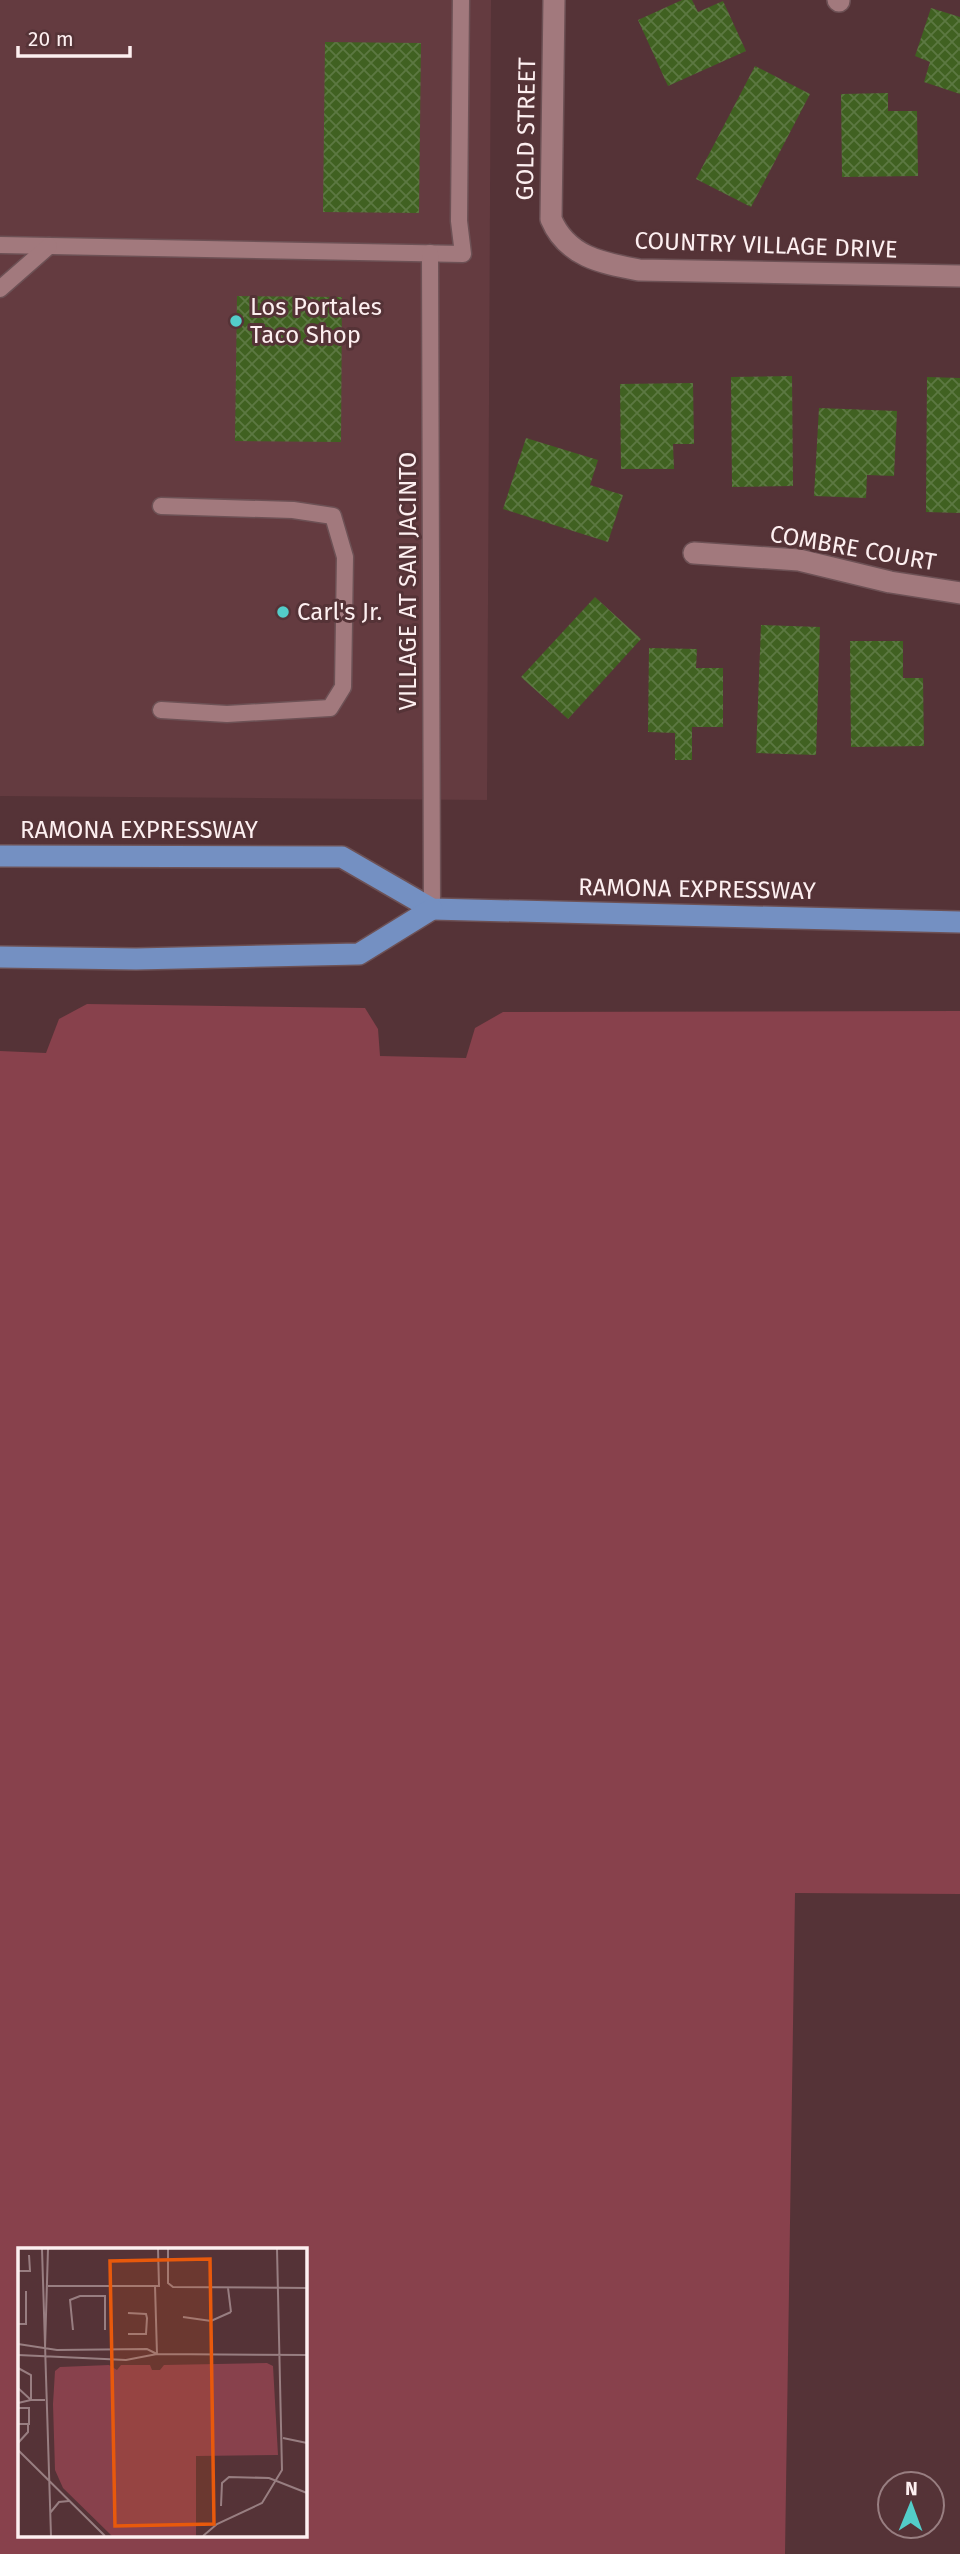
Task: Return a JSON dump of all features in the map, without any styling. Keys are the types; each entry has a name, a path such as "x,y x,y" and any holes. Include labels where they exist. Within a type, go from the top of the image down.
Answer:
{"main road":[{"name":"RAMONA EXPRESSWAY","path":"0,856 342,858 432,909 960,922"},
{"path":"0,957 136,959 359,954 432,909"}],"street":[{"name":"GOLD STREET","path":"554,0 551,219 558,237 574,251"},
{"name":"COUNTRY VILLAGE DRIVE","path":"574,251 599,262 639,270 960,276"},
{"name":"COMBRE COURT","path":"694,553 799,560 890,582 960,593"}],"lane":[{"path":"0,245 463,254 459,221 461,0"},
{"path":"0,289 49,246"},
{"name":"VILLAGE AT SAN JACINTO","path":"430,253 432,909"},
{"path":"161,506 293,510 334,516 345,557 343,687 330,708 227,714 162,710"}],"shaded area":[{"path":"0,0 491,0 487,800 0,796"},
{"path":"87,1004 365,1008 378,1029 380,1056 466,1058 475,1028 503,1012 960,1011 960,1894 795,1893 785,2554 0,2554 0,1051 46,1053 59,1019"}],"building":[{"path":"682,0 692,0 698,12 723,1 746,51 668,86 638,20"},
{"path":"931,8 960,17 960,94 924,82 930,62 915,56"},
{"path":"325,42 421,43 419,213 323,212"},
{"path":"755,66 810,94 751,207 696,179"},
{"path":"888,93 888,111 917,111 918,176 842,177 841,94"},
{"path":"237,296 342,297 341,442 235,441"},
{"path":"792,376 793,486 732,487 731,377"},
{"path":"927,377 960,378 960,513 926,512"},
{"path":"693,383 694,444 673,444 674,469 621,469 620,384"},
{"path":"819,408 897,411 894,476 867,475 866,498 814,496"},
{"path":"526,438 598,460 590,485 623,495 608,542 503,509"},
{"path":"595,597 641,639 568,719 521,677"},
{"path":"761,625 820,627 816,755 756,753"},
{"path":"850,641 903,641 903,678 923,678 924,746 851,747"},
{"path":"649,648 697,649 696,668 723,668 723,727 692,727 692,760 675,760 675,733 648,732"}],"place":[{"name":"Los Portales Taco Shop","path":"236,321"},
{"name":"Carl's Jr.","path":"283,612"}]}
